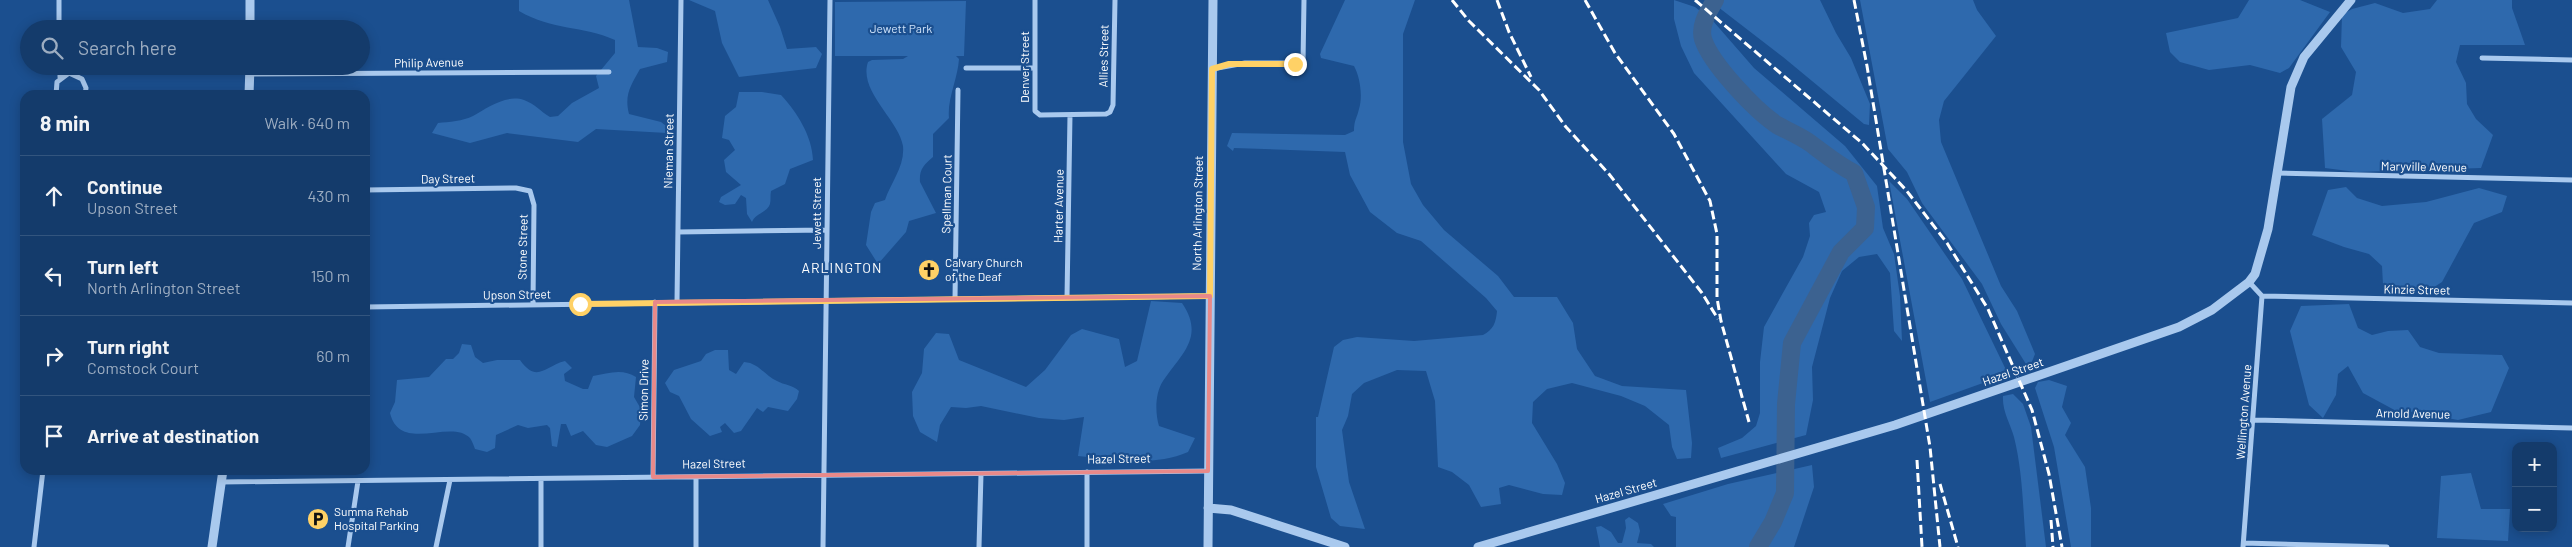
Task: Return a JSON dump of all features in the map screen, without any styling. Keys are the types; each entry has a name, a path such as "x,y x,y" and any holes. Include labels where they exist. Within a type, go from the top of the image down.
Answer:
{"street":[{"path":"59,0 59,20"},
{"path":"250,0 250,20"},
{"name":"Nieman Street","path":"677,302 681,0"},
{"name":"Jewett Street","path":"824,547 830,0"},
{"name":"Denver Street","path":"1035,0 1035,112 1040,115 1070,115"},
{"name":"Allies Street","path":"1070,115 1110,112 1113,105 1115,0"},
{"name":"North Arlington Street","path":"1208,547 1214,0"},
{"path":"1212,69 1245,63 1304,63 1304,0"},
{"name":"Hazel Street","path":"1478,547 1925,416 2179,327 2212,310 2249,282 2261,261 2268,229 2289,96 2300,65 2315,42 2351,0"},
{"path":"2482,58 2572,60"},
{"path":"966,68 1034,68"},
{"name":"Philip Avenue","path":"370,71 609,72"},
{"path":"55,90 60,77 64,75"},
{"path":"76,75 85,83 85,90"},
{"path":"249,90 250,75"},
{"name":"Spellman Court","path":"955,299 958,90"},
{"name":"Harter Avenue","path":"1067,298 1070,115"},
{"name":"Maryville Avenue","path":"2276,173 2572,180"},
{"name":"Day Street","path":"370,190 516,188 530,191"},
{"name":"Stone Street","path":"530,191 534,205 533,304"},
{"path":"678,232 827,230"},
{"path":"2249,282 2262,296"},
{"name":"Upson Street","path":"370,307 1210,296"},
{"name":"Kinzie Street","path":"2262,296 2572,303"},
{"name":"Wellington Avenue","path":"2244,545 2262,296"},
{"name":"Simon Drive","path":"653,478 655,302"},
{"name":"Arnold Avenue","path":"2254,420 2572,428"},
{"name":"Hazel Street","path":"221,482 1208,471"},
{"path":"1087,472 1087,547"},
{"path":"979,547 981,474"},
{"path":"34,547 42,475"},
{"path":"212,547 222,475"},
{"path":"696,477 696,547"},
{"path":"541,479 541,547"},
{"path":"436,547 450,480"},
{"path":"348,547 358,481"},
{"path":"1208,508 1231,510 1345,547"},
{"path":"2244,545 2388,547"}],"highlighted area":[{"path":"1210,296 1208,471 653,477 655,302"}],"green space":[{"path":"519,0 629,0 638,47 657,48 668,52 667,62 640,69 631,85 628,96 629,114 661,122 670,129 667,133 596,129 578,142 507,133 470,143 432,133 438,123 469,118 497,103 510,99 524,100 550,117 558,116 572,103 599,88 596,76 615,53 615,40 603,35 544,22 532,17 519,11"},
{"path":"689,0 768,0 787,49 816,47 822,54 816,68 739,77 722,43 715,11"},
{"path":"1345,0 1415,0 1403,34 1403,142 1411,184 1423,205 1444,230 1498,276 1514,297 1557,297 1573,323 1577,349 1595,376 1622,386 1686,390 1692,443 1691,458 1677,459 1672,447 1669,425 1645,406 1621,396 1572,383 1547,389 1533,402 1532,423 1557,464 1565,483 1562,495 1543,494 1509,485 1499,488 1501,504 1481,507 1469,485 1452,472 1438,467 1435,401 1426,371 1397,370 1364,383 1352,394 1348,416 1342,430 1349,482 1365,529 1340,526 1331,518 1316,467 1316,417 1318,417 1334,347 1343,340 1357,337 1414,341 1483,335 1493,326 1497,311 1486,298 1421,241 1397,233 1370,212 1350,175 1345,152 1234,148 1233,151 1227,146 1232,133 1345,135 1354,131 1361,98 1356,70 1354,66 1321,58 1320,54"},
{"path":"1674,0 1695,7 1713,21 1754,68 1845,146 1877,186 1883,228 1894,254 1900,296 1902,341 1894,331 1890,273 1877,254 1859,257 1842,271 1830,298 1812,367 1813,400 1806,435 1721,458 1718,448 1742,438 1756,426 1760,413 1760,362 1764,327 1803,257 1810,236 1809,223 1814,215 1826,212 1819,192 1786,174 1694,73 1681,46 1674,19"},
{"path":"1709,0 1820,0 1851,58 1870,104 1869,125 1864,124 1783,57"},
{"path":"1860,0 1973,0 1977,10 1996,36 1944,101 1939,120 1941,142 2001,286 2017,311 2035,354 2031,364 2026,364 2001,324 1982,284 1922,203 1907,172 1888,149"},
{"path":"2249,0 2300,0 2330,12 2289,68 2280,73 2250,65 2209,70 2180,62 2170,52 2166,33 2238,18"},
{"path":"2437,0 2512,0 2512,8 2525,45 2460,45 2456,62 2466,83 2467,104 2476,119 2493,135 2481,168 2356,172 2325,168 2322,119 2352,95 2356,72 2341,47 2342,15 2352,9 2375,3 2403,13 2430,9"},
{"name":"Jewett Park","path":"966,1 964,56 956,56 959,59 950,103 949,118 933,134 933,157 921,170 920,174 920,182 936,213 909,221 906,232 878,264 866,245 871,212 875,203 885,200 900,167 903,146 900,136 874,94 866,73 868,62 872,60 903,59 908,56 835,56 835,2"},
{"path":"739,92 762,92 781,95 793,109 807,133 813,160 790,169 785,184 771,191 768,207 752,222 747,214 746,198 741,195 735,204 725,205 719,202 721,197 741,185 726,172 724,160 735,150 729,140 722,138 725,116 736,107"},
{"path":"1889,181 1907,199 1962,279 2008,374 1930,402"},
{"path":"2346,187 2357,198 2382,206 2426,202 2479,188 2507,196 2502,212 2474,223 2442,282 2428,291 2383,285 2382,266 2369,254 2312,235 2328,190"},
{"path":"1151,301 1182,303 1189,315 1191,335 1188,344 1160,386 1156,403 1159,426 1195,438 1188,452 1175,457 1148,461 1078,456 1084,417 1064,420 1039,418 981,406 951,407 940,425 937,442 920,432 913,416 912,392 922,373 924,349 936,333 949,334 959,360 1026,387 1045,370 1071,335 1082,329 1119,339 1125,367 1137,361"},
{"path":"2349,304 2358,328 2372,335 2388,331 2408,330 2420,347 2439,353 2502,355 2509,368 2491,412 2458,420 2407,411 2400,413 2363,393 2348,366 2338,374 2336,395 2323,418 2309,405 2290,331 2301,306"},
{"path":"462,344 471,345 475,357 483,363 497,360 520,360 531,371 536,372 565,361 572,368 564,374 565,381 583,389 588,389 593,376 615,372 631,374 636,377 634,397 641,409 640,425 632,436 607,447 596,445 583,431 571,436 566,424 561,424 557,447 552,446 550,428 547,425 528,428 518,425 496,435 495,448 487,452 475,449 470,438 462,433 451,431 415,434 404,431 396,425 390,413 395,402 397,380 429,377 446,359 453,359 459,353"},
{"path":"715,350 728,350 729,370 736,374 744,362 754,365 772,379 797,389 799,391 797,399 788,411 768,407 763,412 757,408 741,431 734,433 725,423 720,427 722,432 710,436 691,419 679,396 670,392 665,383 674,370 701,361 706,354"},
{"path":"2049,380 2067,386 2062,407 2071,423 2065,435 2085,467 2091,508 2091,547 2071,547 2054,447 2035,388 2038,382"},
{"path":"2013,394 2023,404 2031,427 2046,547 2026,547 2019,464 2014,437 2003,401 2003,396"},
{"path":"1812,465 1814,487 1794,547 1676,547 1676,517 1671,516 1663,504 1728,484"},
{"path":"2471,473 2481,509 2510,509 2508,541 2437,538 2441,476"},
{"path":"1629,517 1638,523 1640,531 1637,543 1651,544 1654,547 1600,547 1596,527 1601,526 1611,532 1618,543 1622,543 1626,528 1625,520"}],"waterway":[{"path":"1715,0 1705,18 1702,29 1703,39 1715,61 1746,98 1768,118 1777,125 1806,140 1854,173 1866,207 1865,228 1841,252 1792,343 1786,404 1785,493 1773,522 1758,547"}],"railway":[{"path":"1452,0 1469,21 1539,90 1566,127 1609,174 1702,293 1718,319"},
{"path":"1497,0 1509,32 1531,77"},
{"path":"1585,0 1615,53 1674,134 1710,201 1717,234 1717,298 1721,321 1749,422"},
{"path":"1695,0 1862,143 1906,190 1947,243 1988,309 2032,410 2049,474 2062,547"},
{"path":"1854,0 1867,66 1930,447 1940,547"},
{"path":"1917,460 1922,547"},
{"path":"1940,484 1958,547"},
{"path":"2051,520 2053,547"}],"place":[{"name":"Calvary Church of the Deaf","path":"929,270"},
{"name":"Summa Rehab Hospital Parking","path":"318,519"}],"district":[{"name":"ARLINGTON","path":"842,268"}],"route":[{"path":"580,304 1210,296 1212,69 1229,64 1245,63 1295,64"}]}
